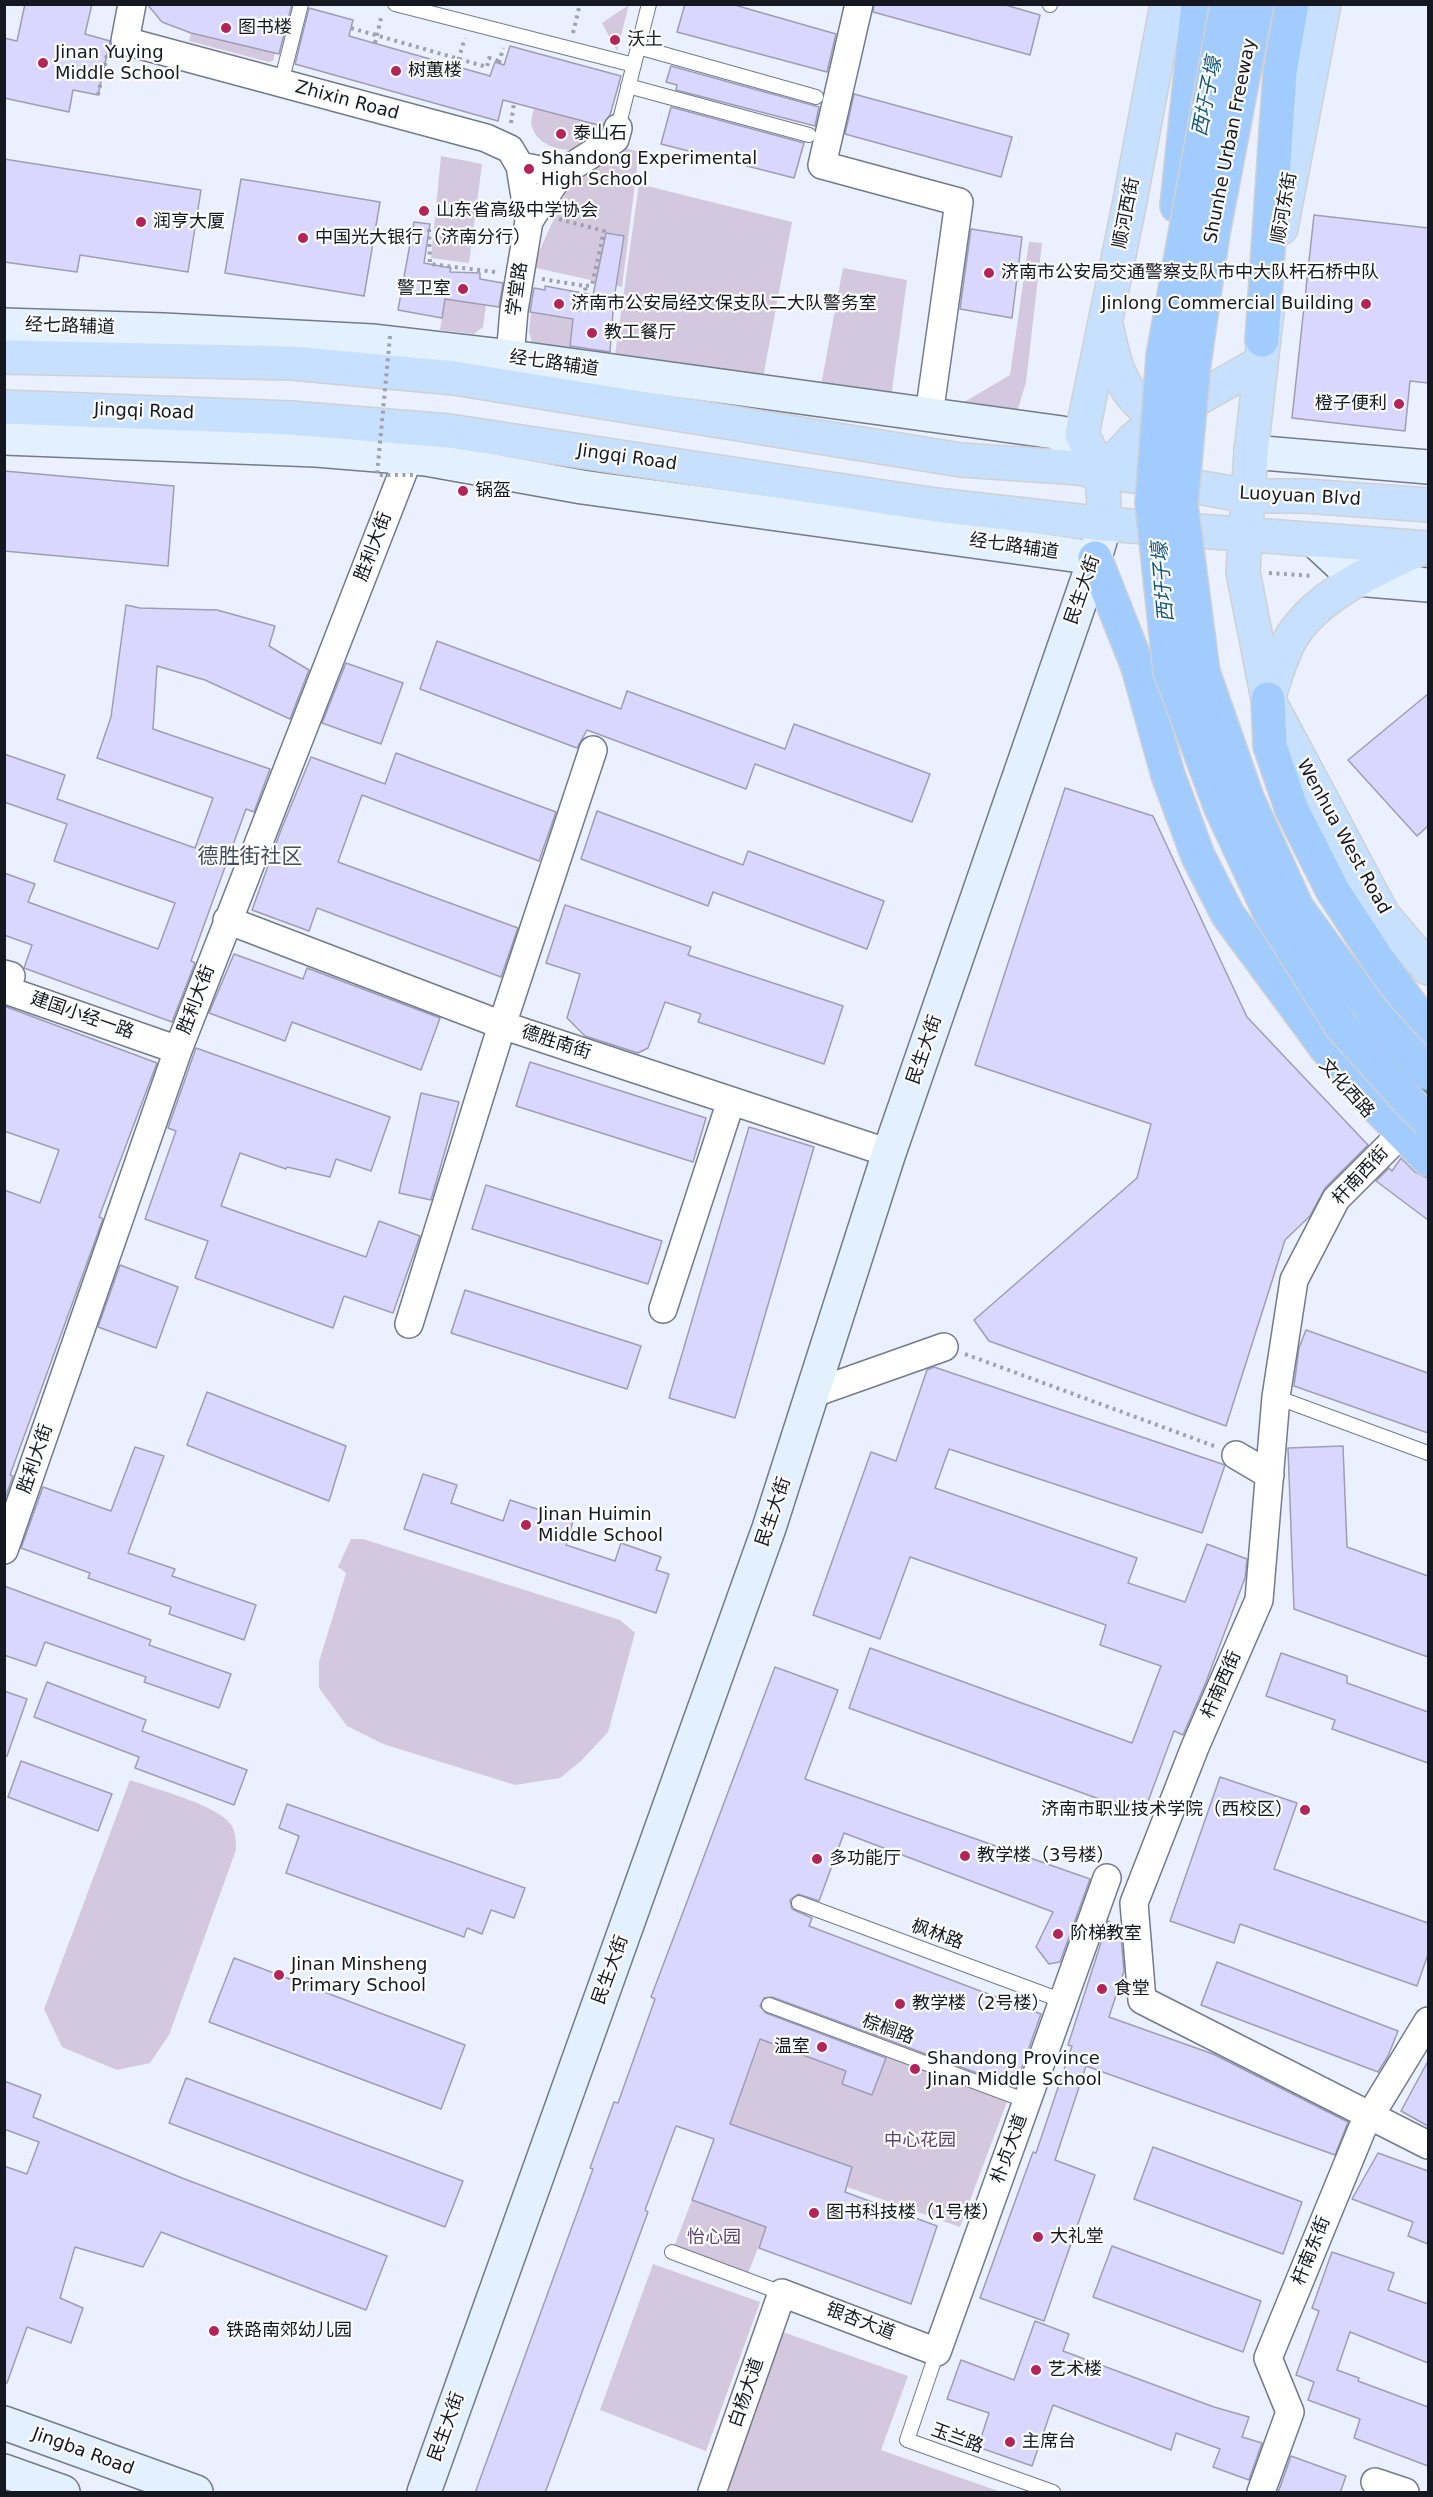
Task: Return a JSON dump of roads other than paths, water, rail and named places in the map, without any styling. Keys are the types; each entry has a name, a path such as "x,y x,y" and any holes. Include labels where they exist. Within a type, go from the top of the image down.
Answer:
{"highway":[{"path":"1162,356 1198,4"},
{"name":"Shunhe Urban Freeway","path":"1227,4 1162,356 1152,503 1170,671 1221,808 1271,915 1341,1026 1428,1120"},
{"name":"Shunhe Urban Freeway","path":"1257,4 1213,233 1194,363 1181,505 1203,672 1247,798 1297,908 1373,1012 1428,1073"},
{"path":"1261,352 1280,72 1292,4"},
{"path":"1095,558 1138,667 1168,775 1191,836 1228,915 1327,1048 1378,1109 1428,1159"},
{"path":"1268,699 1270,746 1292,810 1334,891 1380,963 1428,1029"}],"main road":[{"name":"顺河西街","path":"1117,525 1103,472 1082,434 1129,206 1167,4"},
{"name":"顺河东街","path":"1261,352 1284,212 1324,4"},
{"path":"1105,319 1114,366 1134,397 1149,413 1164,418"},
{"path":"4,357 292,363 454,378 961,460 1103,472 1134,439 1164,418 1211,391 1261,352"},
{"path":"1261,352 1249,496 1232,534 1244,572 1268,699"},
{"name":"Jingqi Road","path":"4,407 291,418 449,431 936,505 1117,525 1232,534"},
{"name":"Luoyuan Blvd","path":"1103,472 1249,496 1305,496 1428,505"},
{"path":"1232,534 1425,548"},
{"path":"1268,699 1291,638 1318,607 1356,579 1425,548"},
{"name":"Wenhua West Road","path":"1268,699 1383,915 1428,968"}],"street":[{"name":"Zhixin Road","path":"132,4 116,46 281,83 486,138 510,148 520,166"},
{"path":"859,4 822,165 959,202 929,415"},
{"name":"学堂路","path":"510,357 520,275 532,217 560,174 615,139 618,128"},
{"path":"520,166 560,174"},
{"name":"学堂路","path":"520,166 532,217"},
{"name":"经七路辅道","path":"4,324 372,341 510,357 1062,433 1103,472"},
{"name":"经七路辅道","path":"4,438 316,450 413,466 1095,558"},
{"path":"1251,452 1428,467"},
{"name":"胜利大街","path":"4,1550 178,1050 227,920 413,466"},
{"name":"民生大街","path":"424,2493 769,1528 814,1394 889,1153 1095,558 1117,525"},
{"path":"1314,540 1356,579 1428,585"},
{"path":"409,1324 502,1025 593,750"},
{"name":"德胜南街","path":"227,920 502,1025 889,1153"},
{"name":"建国小经一路","path":"4,974 11,976 6,990 178,1050"},
{"name":"文化西路","path":"1292,1029 1393,1142 1428,1171"},
{"path":"663,1309 730,1101"},
{"name":"杆南西街","path":"1370,2114 1142,2000 1134,1903 1195,1747 1259,1600 1276,1397 1294,1280 1336,1199 1393,1142"},
{"path":"814,1394 945,1347"},
{"path":"1236,1455 1270,1475"},
{"name":"朴贞大道","path":"938,2350 1107,1878"},
{"name":"杆南东街","path":"1261,2493 1290,2412 1268,2358 1362,2129 1428,2021"},
{"path":"1370,2114 1428,2145"},
{"name":"银杏大道","path":"782,2293 938,2350"},
{"name":"白杨大道","path":"712,2493 782,2293"},
{"name":"Jingba Road","path":"4,2423 196,2493"},
{"path":"4,2471 63,2493"},
{"path":"1375,2482 1405,2493"}],"lane":[{"path":"281,83 301,4"},
{"path":"395,4 634,65"},
{"path":"618,128 649,4"},
{"path":"638,47 816,97"},
{"path":"628,86 809,135"},
{"path":"1276,1397 1428,1453"},
{"name":"枫林路","path":"799,1903 1063,2001"},
{"name":"棕榈路","path":"769,2005 1027,2101"},
{"path":"672,2252 782,2293"},
{"name":"玉兰路","path":"938,2350 907,2440 1053,2493"}],"waterway":[{"name":"西圩子壕","path":"1417,1083 1428,1094"}],"place":[{"name":"图书楼","path":"226,28"},
{"name":"沃土","path":"615,40"},
{"name":"Jinan Yuying Middle School","path":"43,63"},
{"name":"树蕙楼","path":"396,71"},
{"name":"泰山石","path":"561,134"},
{"name":"Shandong Experimental High School","path":"529,169"},
{"name":"山东省高级中学协会","path":"424,211"},
{"name":"润亨大厦","path":"141,222"},
{"name":"中国光大银行（济南分行）","path":"303,238"},
{"name":"济南市公安局交通警察支队市中大队杆石桥中队","path":"989,273"},
{"name":"警卫室","path":"463,289"},
{"name":"济南市公安局经文保支队二大队警务室","path":"559,304"},
{"name":"Jinlong Commercial Building","path":"1366,304"},
{"name":"教工餐厅","path":"592,333"},
{"name":"橙子便利","path":"1399,404"},
{"name":"锅盔","path":"463,491"},
{"name":"Jinan Huimin Middle School","path":"526,1525"},
{"name":"济南市职业技术学院（西校区）","path":"1305,1810"},
{"name":"教学楼（3号楼）","path":"965,1856"},
{"name":"多功能厅","path":"817,1859"},
{"name":"阶梯教室","path":"1058,1934"},
{"name":"Jinan Minsheng Primary School","path":"279,1975"},
{"name":"食堂","path":"1102,1989"},
{"name":"教学楼（2号楼）","path":"900,2004"},
{"name":"温室","path":"822,2047"},
{"name":"Shandong Province Jinan Middle School","path":"915,2069"},
{"name":"图书科技楼（1号楼）","path":"814,2213"},
{"name":"大礼堂","path":"1038,2237"},
{"name":"铁路南郊幼儿园","path":"214,2331"},
{"name":"艺术楼","path":"1036,2370"},
{"name":"主席台","path":"1010,2442"}],"district":[{"name":"德胜街社区","path":"250,858"}],"park label":[{"name":"中心花园","path":"920,2141"},
{"name":"怡心园","path":"714,2238"}]}
